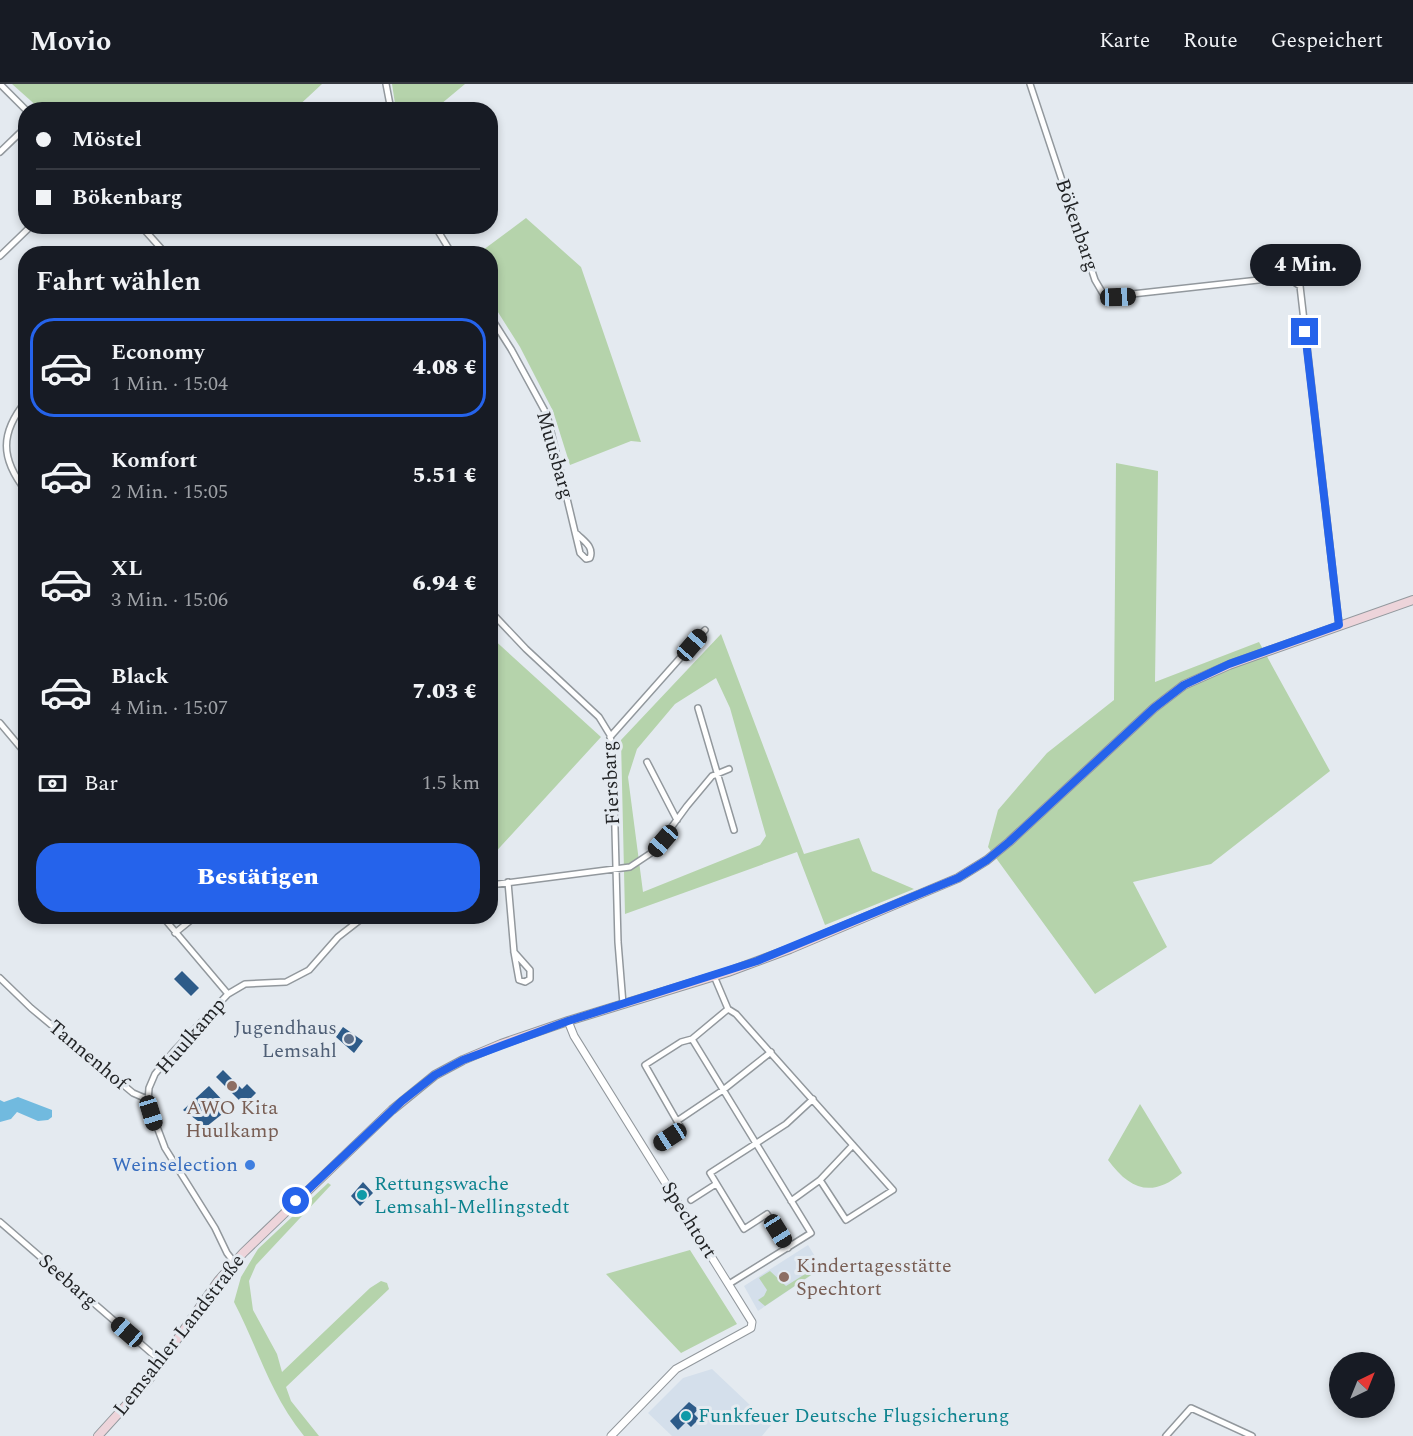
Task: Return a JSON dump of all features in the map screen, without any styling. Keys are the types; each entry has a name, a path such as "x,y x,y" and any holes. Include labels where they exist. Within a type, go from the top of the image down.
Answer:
{"main road":[{"name":"Lemsahler Landstraße","path":"98,1436 132,1402 163,1363 218,1281 234,1262 392,1110 447,1068 483,1051 568,1021 714,976 790,949 973,870 1009,842 1154,708 1184,685 1229,664 1413,600"}],"street":[{"path":"0,84 18,102"},
{"path":"386,84 389,102"},
{"name":"Bökenbarg","path":"1030,84 1095,280 1105,297 1286,277 1300,286 1339,625"},
{"path":"0,152 18,135"},
{"path":"0,256 23,234"},
{"path":"148,234 159,246"},
{"name":"Muusbarg","path":"498,329 547,415 578,534"},
{"path":"18,409 3,429 1,444 6,463 18,480"},
{"name":"Fiersbarg","path":"498,619 526,649 591,709 604,724 610,737 623,1004"},
{"path":"610,737 705,630"},
{"path":"698,708 734,830"},
{"path":"0,723 18,744"},
{"path":"647,762 677,820"},
{"path":"498,884 630,867 654,851 703,786 718,773 729,769"},
{"path":"508,882 514,951 519,980 525,982 530,979 530,970 514,951"},
{"path":"168,924 228,994"},
{"path":"175,933 186,924"},
{"name":"Huulkamp","path":"147,1098 155,1074 228,994 245,984 286,982 309,970 338,937 355,924"},
{"path":"714,976 728,1010 736,1014 771,1052 893,1190 846,1220 820,1180"},
{"name":"Tannenhof","path":"0,978 31,1008 127,1088 147,1098 155,1127 167,1153 234,1262"},
{"path":"657,1144 682,1129 645,1065 681,1042 692,1039 728,1010"},
{"name":"Spechtort","path":"568,1021 579,1045 752,1322 751,1328 676,1369 611,1436"},
{"path":"692,1039 811,1233 729,1284"},
{"path":"677,1121 723,1090 771,1052"},
{"path":"788,1248 767,1214 744,1229 710,1173 786,1124 813,1099"},
{"path":"791,1200 820,1180 854,1145"},
{"path":"691,1200 716,1184"},
{"name":"Seebarg","path":"0,1222 163,1363"},
{"path":"1166,1436 1191,1408 1252,1436"}],"shaded area":[{"name":"Kindertagesstätte Spechtort","path":"808,1245 822,1268 758,1311 744,1286"},
{"path":"712,1369 771,1425 762,1436 672,1436 648,1413 683,1378"}],"green space":[{"path":"12,84 322,84 303,102 32,102"},
{"path":"392,84 465,84 443,102 395,102"},
{"path":"526,218 581,267 641,442 631,441 570,465 553,411 520,347 498,312 498,246 488,246"},
{"path":"1116,463 1158,471 1155,682 1259,642 1330,771 1211,864 1133,882 1167,947 1095,994 988,847 998,810 1047,753 1114,700"},
{"path":"721,634 804,854 859,838 872,871 914,889 825,925 797,852 625,914 621,740","holes":["716,678 730,708 766,836 760,845 643,892 628,777 637,749 675,704"]},
{"path":"498,643 601,737 498,849"},
{"path":"1140,1104 1182,1173 1161,1186 1151,1188 1133,1184 1108,1160"},
{"path":"328,1183 331,1185 256,1265 249,1281 253,1310 277,1354 282,1372 370,1288 381,1281 387,1283 389,1289 286,1387 291,1401 319,1436 304,1436 273,1387 234,1302 241,1277 258,1249"},
{"path":"690,1250 737,1324 681,1353 606,1274"},
{"path":"818,1266 820,1269 765,1306 758,1300 767,1290 759,1278 770,1271 786,1286"}],"water":[{"path":"18,1097 52,1110 52,1117 38,1121 17,1112 11,1119 0,1122 0,1100 4,1102"}],"building":[{"path":"182,971 199,988 191,996 174,979"},
{"name":"Jugendhaus Lemsahl","path":"343,1027 363,1041 354,1053 336,1037"},
{"name":"AWO Kita Huulkamp","path":"223,1070 242,1089 247,1084 256,1093 244,1105 216,1077"},
{"path":"209,1086 226,1104 223,1107 226,1111 206,1127 183,1110"},
{"name":"Rettungswache Lemsahl-Mellingstedt","path":"363,1182 373,1193 360,1206 351,1196"},
{"name":"Funkfeuer Deutsche Flugsicherung","path":"689,1402 698,1409 694,1414 699,1419 691,1427 686,1422 678,1430 670,1421"}],"place":[{"name":"Jugendhaus Lemsahl","path":"349,1039"},
{"name":"AWO Kita Huulkamp","path":"232,1086"},
{"name":"Weinselection","path":"250,1165"},
{"name":"Rettungswache Lemsahl-Mellingstedt","path":"362,1195"},
{"name":"Kindertagesstätte Spechtort","path":"784,1277"},
{"name":"Funkfeuer Deutsche Flugsicherung","path":"686,1416"}],"route":[{"path":"296,1201 392,1110 447,1068 483,1051 568,1021 728,972 790,949 958,878 973,870 1009,842 1154,708 1184,685 1229,664 1339,625 1305,332"}]}
